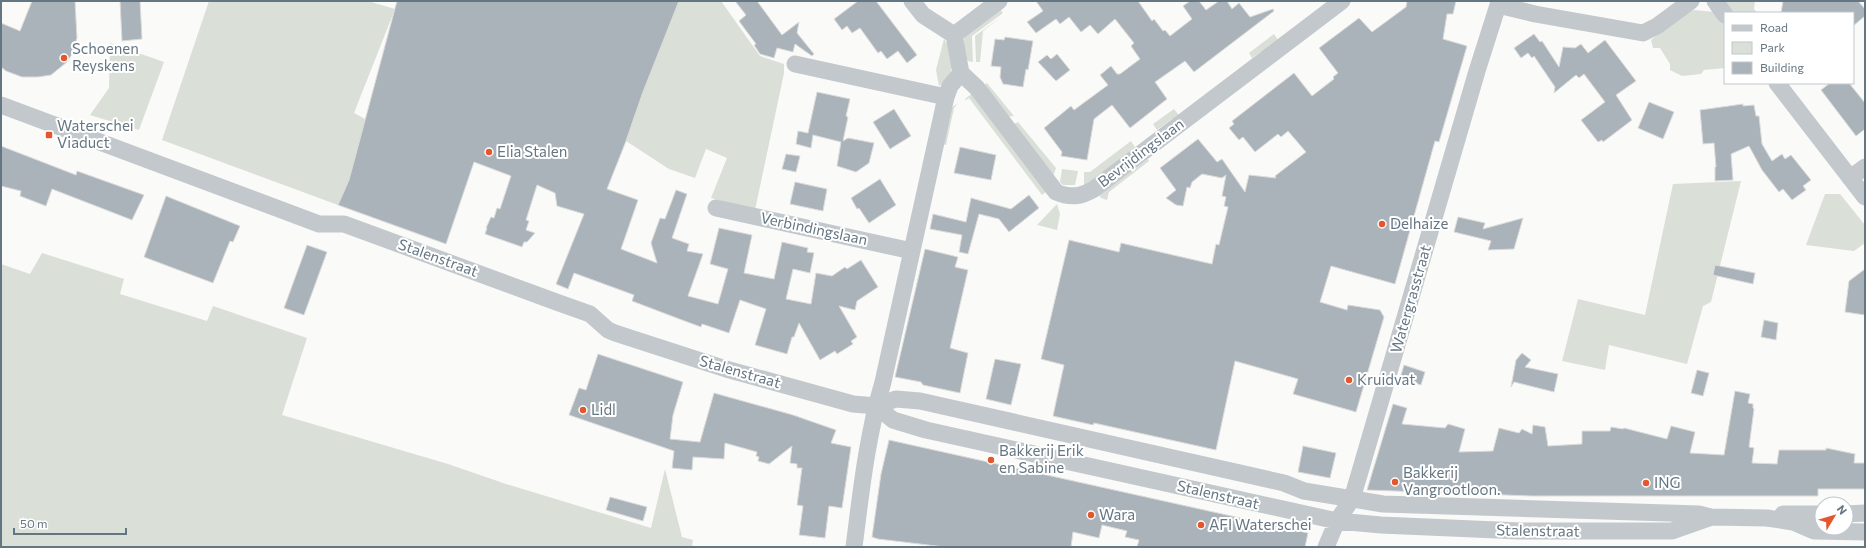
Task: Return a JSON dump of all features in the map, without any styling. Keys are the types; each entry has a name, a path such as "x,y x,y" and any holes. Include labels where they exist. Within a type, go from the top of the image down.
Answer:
{"street":[{"path":"854,547 865,464 876,406 883,382 946,97 950,86 961,73 954,35 923,16 912,1"},
{"path":"954,35 999,1"},
{"name":"Bevrijdingslaan","path":"961,73 977,88 1056,192 1067,196 1081,196 1094,189 1342,1"},
{"path":"1497,3 1535,14 1643,33 1657,26 1691,1"},
{"path":"1715,1 1724,14"},
{"name":"Watergrasstraat","path":"1326,547 1337,521 1352,499 1497,3"},
{"path":"795,64 946,97"},
{"path":"1779,84 1865,197"},
{"name":"Stalenstraat","path":"1,105 319,224 344,224 590,314 608,330 615,333 726,370 853,404 876,406 896,399 920,401 1284,483 1304,492 1394,505 1699,514 1711,517 1767,518 1793,522 1814,531 1865,532"},
{"path":"1850,178 1865,167"},
{"name":"Verbindingslaan","path":"716,208 912,251"},
{"path":"914,426 911,414 914,407 920,401"},
{"name":"Stalenstraat","path":"876,406 893,420 914,426 1337,521 1381,525 1520,532 1672,531 1711,517"},
{"path":"1279,508 1284,483"},
{"path":"1520,509 1520,532"},
{"path":"1854,514 1865,513"},
{"name":"Stalenstraat","path":"1767,518 1783,514 1814,514"}],"green space":[{"path":"209,1 368,1 395,9 354,113 378,126 349,180 338,205 162,140"},
{"path":"679,1 721,1 760,56 784,64 784,73 755,210 711,198 727,158 706,149 695,178 669,169 626,141 643,92"},
{"path":"1726,1 1755,1 1754,9 1756,12 1729,12 1726,8"},
{"path":"1000,9 1003,13 972,36 973,62 968,61 963,50 964,38"},
{"path":"1694,10 1715,12 1724,22 1724,68 1704,70 1701,74 1682,76 1670,70 1670,64 1660,48 1653,48 1651,40 1681,15"},
{"path":"1002,16 983,31 980,62 976,62 975,36"},
{"path":"1274,34 1278,40 1268,52 1262,51 1252,58 1249,53"},
{"path":"944,39 951,52 952,64 949,76 939,86 936,70"},
{"path":"110,43 164,62 139,130 90,115 109,88"},
{"path":"987,83 1014,116 1006,117 982,87"},
{"path":"974,92 1046,192 1042,195 969,98 966,100 965,99"},
{"path":"958,103 954,108 946,145 942,144 950,109"},
{"path":"1174,109 1181,118 1178,120 1172,119 1157,130 1153,124"},
{"path":"1018,122 1056,168 1054,174 1050,176 1014,124"},
{"path":"1131,141 1136,149 1134,153 1084,186 1084,172 1090,172"},
{"path":"1148,159 1149,161 1109,192 1107,200 1101,198 1099,195"},
{"path":"1062,169 1078,171 1075,185 1063,185 1060,182"},
{"path":"1741,181 1711,302 1703,306 1687,364 1609,345 1605,370 1562,361 1578,299 1645,315 1673,184"},
{"path":"1825,194 1840,194 1865,225 1865,243 1854,251 1806,245"},
{"path":"1057,204 1060,214 1057,230 1037,225"},
{"path":"42,253 124,279 120,294 207,321 213,306 307,338 282,415 448,464 506,484 651,528 665,469 682,537 693,540 692,547 1,547 1,264 30,274"}],"building":[{"path":"32,1 75,1 77,38 72,54 67,62 51,75 22,77 6,71 1,67 1,23 20,31"},
{"path":"120,1 140,1 142,39 122,41"},
{"name":"Elia Stalen","path":"397,1 679,1 607,189 638,200 621,249 657,263 651,243 660,218 665,219 676,190 687,194 672,238 689,244 687,251 703,254 688,296 718,304 728,269 710,264 719,228 752,235 744,273 774,279 782,242 808,248 807,252 814,253 810,273 793,269 786,299 811,304 816,273 832,276 845,267 847,269 861,260 878,287 857,301 855,310 839,306 857,337 851,341 853,344 837,354 835,351 820,360 799,323 794,337 792,337 787,354 755,345 766,309 740,300 729,333 702,324 701,327 632,301 634,295 574,273 568,289 556,284 584,214 557,206 555,193 537,185 526,220 529,221 526,230 535,233 527,242 524,242 522,247 485,234 491,217 494,218 497,208 500,209 511,176 474,162 446,244 338,205 349,180"},
{"path":"735,1 757,1 782,35 799,22 797,33 814,54 812,56 795,44 793,52 777,48 774,58 760,54 754,45 756,44 739,21 746,15"},
{"path":"858,1 876,1 917,55 907,63 898,51 887,59 881,51 878,53 860,28 852,33 847,26 842,30 834,19"},
{"path":"1036,1 1138,1 1152,21 1154,19 1163,31 1165,30 1170,36 1192,19 1183,6 1190,1 1199,1 1206,10 1219,1 1227,1 1232,9 1239,3 1250,17 1273,9 1274,11 1194,72 1185,61 1155,82 1167,99 1130,128 1112,105 1094,119 1087,160 1061,156 1062,152 1044,128 1071,106 1074,110 1108,85 1100,75 1111,66 1117,74 1120,74 1140,59 1131,46 1134,43 1115,19 1098,34 1090,25 1081,32 1069,17 1060,24 1056,19 1036,33 1027,22 1043,11"},
{"path":"1407,1 1456,1 1453,14 1447,14 1443,39 1467,46 1439,142 1435,141 1395,284 1331,266 1320,302 1347,310 1348,305 1380,310 1384,317 1356,412 1293,394 1298,379 1235,361 1216,450 1094,423 1093,425 1053,416 1064,365 1041,359 1069,240 1119,252 1121,243 1212,264 1216,244 1219,245 1228,207 1224,206 1226,197 1222,196 1226,175 1222,178 1202,174 1192,182 1190,188 1187,187 1183,206 1176,205 1166,198 1176,190 1160,168 1198,139 1217,162 1222,159 1245,192 1249,175 1276,178 1275,176 1306,152 1288,131 1281,137 1278,134 1255,152 1243,137 1239,140 1229,128 1234,124 1232,121 1294,73 1312,96 1334,79 1333,77 1338,73 1319,48 1359,18 1372,32 1406,7"},
{"path":"1783,1 1858,1 1865,9 1865,16 1854,25 1854,12 1781,12"},
{"path":"1534,34 1540,42 1542,41 1559,67 1563,47 1575,48 1581,44 1588,53 1605,40 1636,81 1616,95 1632,120 1603,142 1602,140 1598,142 1581,120 1605,102 1584,74 1579,78 1576,75 1554,93 1555,87 1534,56 1532,58 1528,53 1521,58 1514,48"},
{"path":"1005,37 1033,41 1028,70 1026,69 1023,87 1003,84 1000,77 1001,67 991,66 995,39 1004,40"},
{"path":"1057,54 1070,70 1056,81 1038,62 1047,55 1051,59"},
{"path":"1829,84 1850,84 1865,103 1865,129 1856,136 1821,90"},
{"path":"817,92 850,99 843,141 848,138 874,143 869,163 856,172 837,166 841,142 813,135 811,148 796,144 798,131 808,133"},
{"path":"1649,102 1674,112 1663,139 1638,128"},
{"path":"1743,104 1743,106 1754,105 1756,116 1759,116 1762,144 1772,161 1782,154 1785,159 1791,155 1811,180 1803,186 1806,190 1792,200 1783,189 1779,192 1762,170 1749,146 1731,154 1733,180 1715,181 1716,167 1714,143 1703,144 1700,110"},
{"path":"894,109 911,136 890,149 873,122"},
{"path":"1,146 76,175 77,171 144,195 132,220 52,189 46,206 20,196 21,191 1,186"},
{"path":"960,147 996,155 991,180 954,173"},
{"path":"786,154 800,156 796,172 782,169"},
{"path":"880,179 896,205 869,223 859,208 857,209 851,198"},
{"path":"795,182 827,189 823,211 790,204"},
{"path":"1029,195 1039,208 1009,232 999,219 979,214 968,254 959,252 962,235 930,229 933,214 966,222 971,198 1011,209"},
{"path":"166,196 240,226 233,242 230,241 213,283 144,257"},
{"path":"1458,217 1485,223 1483,229 1523,218 1514,249 1488,250 1491,241 1454,232"},
{"path":"307,245 327,252 304,315 284,308"},
{"path":"925,249 958,257 955,267 968,270 950,348 968,353 960,393 923,385 921,382 895,377"},
{"path":"1715,265 1755,273 1753,284 1713,275"},
{"path":"1865,269 1865,315 1845,312 1849,281"},
{"path":"1764,320 1778,323 1776,340 1761,337"},
{"path":"1522,353 1531,360 1525,367 1558,374 1554,392 1514,382 1511,387 1516,360"},
{"path":"598,354 683,382 673,415 670,439 700,442 714,393 793,415 836,430 831,443 851,447 842,508 829,506 825,538 799,535 803,506 797,505 802,468 797,468 797,464 790,463 792,446 769,464 758,461 759,457 756,456 757,452 725,443 724,459 693,457 692,470 672,468 674,451 569,415 579,388 586,390"},
{"path":"995,359 1021,364 1011,405 986,399"},
{"path":"1404,365 1425,372 1421,385 1400,378"},
{"path":"1697,370 1709,373 1703,396 1691,393"},
{"path":"1735,391 1750,394 1748,403 1753,404 1754,409 1749,447 1754,448 1752,463 1777,464 1779,450 1826,450 1826,448 1855,454 1854,463 1865,463 1865,489 1818,489 1818,496 1532,496 1367,490 1393,404 1407,408 1402,424 1445,428 1448,424 1465,429 1459,452 1493,451 1499,428 1519,433 1522,429 1532,434 1533,425 1545,427 1548,446 1582,444 1582,431 1610,431 1611,427 1624,428 1667,439 1671,426 1695,432 1690,453 1724,455"},
{"path":"889,440 1308,533 1305,547 1137,547 1139,540 1125,537 1127,531 1102,525 1099,538 1073,532 1071,547 945,547 878,539 872,537 881,474"},
{"path":"1303,446 1336,453 1330,478 1298,472"},
{"path":"610,497 647,507 643,521 606,510"}],"place":[{"name":"Schoenen Reyskens","path":"64,58"},
{"name":"Waterschei Viaduct","path":"49,135"},
{"name":"Elia Stalen","path":"489,152"},
{"name":"Delhaize","path":"1382,224"},
{"name":"Kruidvat","path":"1349,380"},
{"name":"Lidl","path":"583,410"},
{"name":"Bakkerij Erik en Sabine","path":"991,460"},
{"name":"Bakkerij Vangrootloon.","path":"1395,482"},
{"name":"ING","path":"1646,483"},
{"name":"Wara","path":"1091,515"},
{"name":"AFI Waterschei","path":"1201,525"}]}
